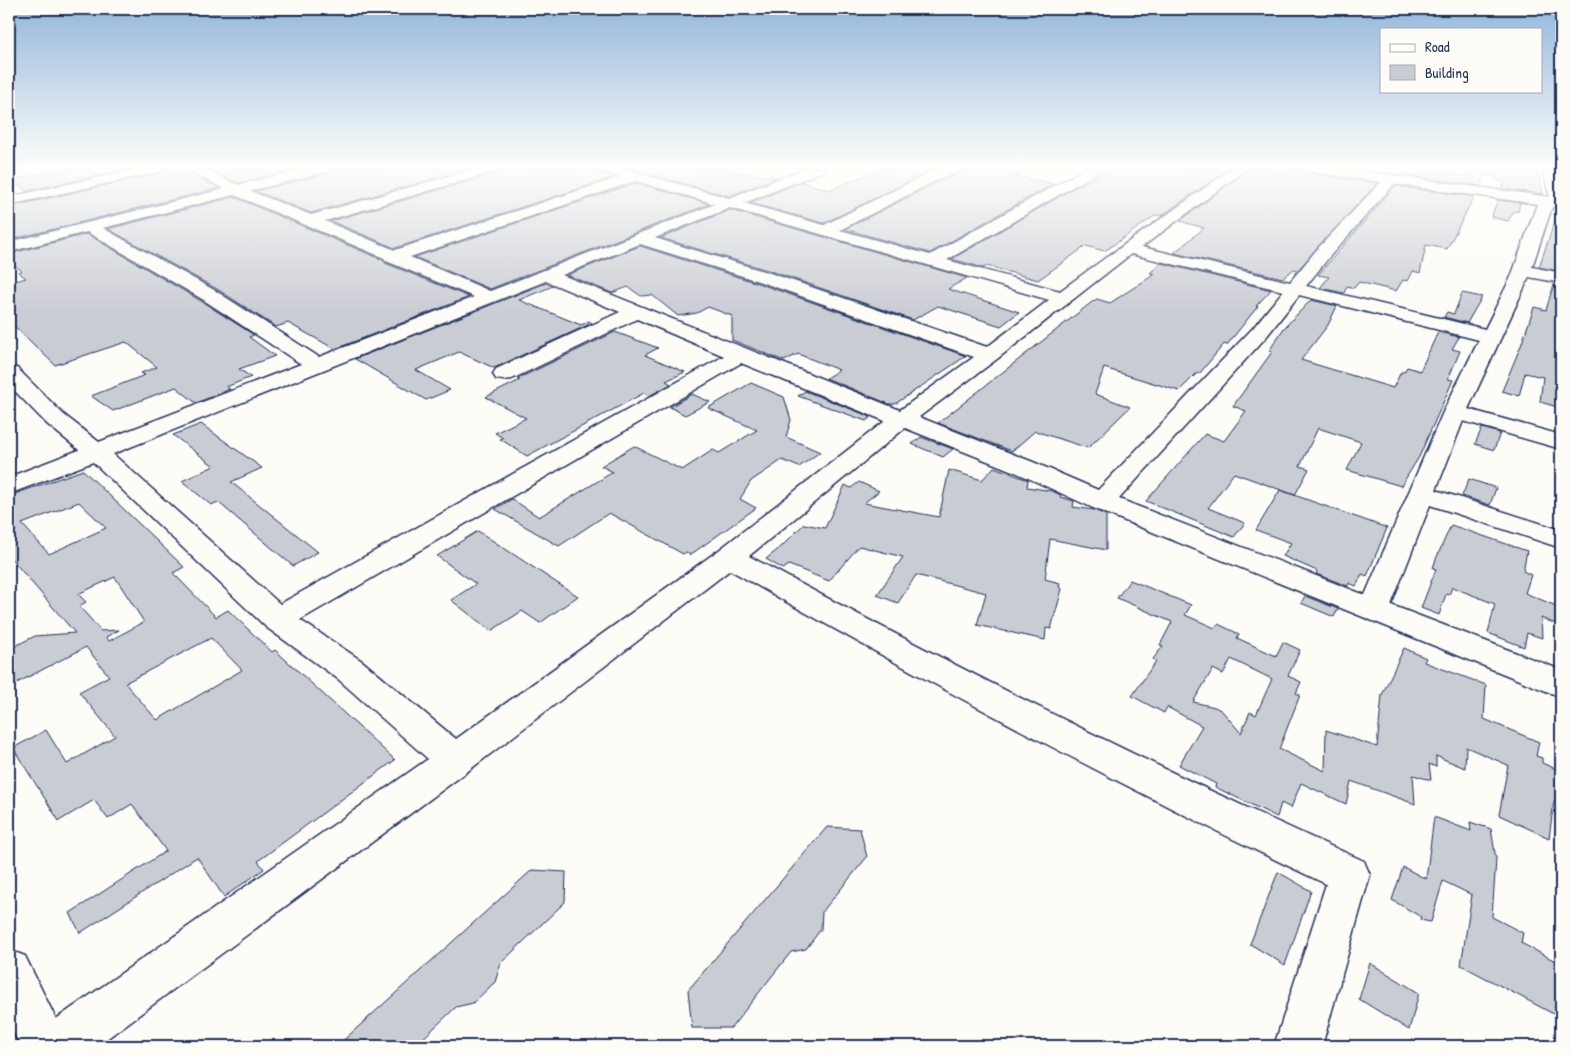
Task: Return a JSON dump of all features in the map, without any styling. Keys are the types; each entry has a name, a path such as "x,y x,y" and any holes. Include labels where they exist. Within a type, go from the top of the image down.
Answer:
{"street":[{"path":"9,247 128,217"},
{"path":"303,217 490,297"},
{"path":"310,220 320,217"},
{"path":"392,256 509,217"},
{"path":"9,486 695,217"},
{"path":"779,217 1063,298"},
{"path":"825,231 852,217"},
{"path":"932,261 1009,217"},
{"path":"58,1046 455,760 729,557 902,419 990,355 1128,248 1149,236 1174,217"},
{"path":"1102,502 1260,332 1324,252 1356,217"},
{"path":"1374,610 1455,412 1520,278 1522,270 1546,227 1546,217"},
{"path":"90,227 209,295 319,366"},
{"path":"641,239 764,277 990,355"},
{"path":"1128,248 1293,290 1491,337"},
{"path":"1522,270 1561,278"},
{"path":"546,275 740,355 1024,467 1102,502 1561,684"},
{"path":"504,374 637,312"},
{"path":"277,619 740,355"},
{"path":"9,373 55,419 97,452 277,619 350,670 455,760"},
{"path":"1455,412 1561,442"},
{"path":"1422,494 1561,538"},
{"path":"729,557 882,642 1214,813 1349,875 1298,1046"},
{"path":"9,972 44,1046"}],"building":[{"path":"9,217 101,217 9,240"},
{"path":"154,217 282,217 383,260 385,263 469,297 335,349 288,323 276,327 217,289 108,229"},
{"path":"344,217 490,217 395,248 331,221"},
{"path":"534,217 675,217 490,289 415,257"},
{"path":"712,217 755,217 967,278 948,289 1019,312 1001,326 938,306 913,320 771,271 661,238"},
{"path":"803,217 836,217 824,223"},
{"path":"868,217 994,217 930,253 845,229"},
{"path":"1024,217 1153,217 1104,251 1086,246 1038,280 987,266 984,268 952,259"},
{"path":"1185,217 1346,217 1298,270 1294,269 1283,278 1174,253 1204,228 1180,221"},
{"path":"1368,217 1463,217 1447,249 1426,245 1420,273 1413,271 1408,281 1403,280 1396,291 1359,282 1354,288 1347,286 1344,293 1320,288 1329,277 1318,275"},
{"path":"1492,217 1510,217 1508,221"},
{"path":"1556,217 1561,217 1561,261 1559,271 1539,267"},
{"path":"87,234 201,301 254,335 249,337 275,356 239,369 251,377 226,387 230,389 196,403 176,387 113,411 91,396 145,375 141,373 157,367 126,342 55,365 9,321 9,283 26,278 18,272 22,271 9,261 9,254"},
{"path":"640,246 757,283 966,356 895,404 889,404 826,378 839,370 798,354 784,361 732,340 732,316 708,307 697,313 678,316 652,295 641,296 628,287 612,293 567,275"},
{"path":"1161,263 1271,290 1256,306 1258,306 1227,345 1224,344 1199,374 1197,373 1179,391 1104,368 1095,394 1130,407 1088,448 1035,431 1012,451 938,423 1092,302 1097,299 1110,303 1155,274 1150,273"},
{"path":"546,283 553,286 519,300 581,325 589,321 592,323 494,368 459,352 416,370 450,390 426,400 355,359"},
{"path":"1554,284 1561,285 1561,408 1540,402 1543,377 1525,373 1519,396 1502,391 1522,343 1534,307 1546,310"},
{"path":"1462,293 1482,297 1467,323 1444,317 1447,312 1454,314"},
{"path":"1311,300 1337,306 1328,325 1301,360 1393,388 1401,372 1404,372 1407,367 1420,371 1438,332 1459,337 1452,349 1460,351 1448,379 1453,380 1419,457 1401,486 1347,470 1361,442 1318,428 1300,466 1309,469 1295,495 1234,473 1208,508 1245,523 1234,537 1146,501 1205,434 1224,441 1246,411 1233,406 1272,352 1269,351 1284,328"},
{"path":"615,332 658,348 645,355 685,372 666,381 671,384 649,396 644,393 527,456 500,439 503,438 495,433 526,418 486,397 520,380 517,379"},
{"path":"751,383 784,397 791,420 786,437 820,452 799,467 782,460 751,481 740,499 756,508 690,555 686,552 683,554 609,513 559,546 495,509 512,499 539,517 613,472 601,466 634,446 682,470 713,450 719,453 757,430 708,408"},
{"path":"805,391 871,417 866,421 798,396"},
{"path":"692,394 710,402 685,415 670,407"},
{"path":"201,424 262,468 231,482 318,552 293,566 218,502 211,505 182,481 214,466 173,435"},
{"path":"1482,428 1500,433 1494,450 1475,444"},
{"path":"921,437 953,449 943,457 912,444"},
{"path":"994,467 1028,480 1027,487 1052,491 1061,495 1060,497 1074,501 1073,507 1094,510 1106,515 1106,550 1050,539 1045,579 1060,583 1059,587 1062,589 1051,629 1046,628 1045,640 977,625 986,593 916,575 898,603 877,595 903,557 859,546 829,581 789,565 783,569 766,559 804,524 825,528 845,485 851,488 859,482 879,491 864,503 939,517 949,470 982,480"},
{"path":"83,470 184,567 173,573 216,617 228,610 272,652 275,650 395,760 258,861 264,869 224,897 197,857 80,933 70,913 166,851 132,804 108,819 94,800 59,821 13,748 46,730 67,764 115,736 79,692 109,676 86,647 9,687 9,649 35,636 75,633 9,556 9,496","holes":["79,502 106,528 49,554 22,524","115,577 144,622 109,641 106,637 119,630 101,631 79,606 86,602 78,594","211,638 242,670 157,720 125,683"]},
{"path":"1469,479 1496,488 1490,505 1462,496"},
{"path":"1280,490 1387,528 1367,576 1362,574 1356,586 1349,583 1348,586 1316,574 1317,571 1283,556 1291,543 1256,530"},
{"path":"1451,525 1527,551 1523,571 1531,575 1525,593 1561,608 1561,626 1541,618 1542,638 1527,633 1524,647 1488,633 1495,604 1452,587 1449,595 1446,594 1439,615 1421,608 1436,569 1433,568 1436,559"},
{"path":"478,531 578,596 540,623 522,611 491,631 451,600 476,584 437,556"},
{"path":"1130,580 1191,605 1185,615 1215,628 1218,624 1239,634 1237,638 1276,656 1283,642 1300,650 1288,676 1301,682 1296,693 1300,695 1279,749 1325,771 1326,730 1377,747 1382,695 1404,648 1426,658 1424,662 1486,685 1484,719 1539,742 1536,756 1542,758 1542,763 1561,771 1561,804 1554,801 1549,838 1499,815 1508,765 1466,747 1465,768 1436,756 1436,767 1429,764 1431,780 1413,775 1415,804 1351,781 1346,804 1301,783 1291,808 1281,803 1277,817 1215,787 1216,784 1179,765 1202,726 1167,707 1164,713 1132,696 1156,661 1153,659 1163,646 1160,645 1172,622 1117,598","holes":["1231,659 1272,679 1256,715 1250,712 1241,733 1222,711 1215,707 1193,702 1213,669 1223,674"]},
{"path":"1305,596 1338,609 1334,617 1301,603"},
{"path":"1434,817 1471,831 1470,822 1491,829 1496,859 1492,917 1523,933 1521,943 1561,964 1561,1018 1461,965 1472,895 1443,881 1431,922 1420,920 1421,917 1392,900 1403,867 1426,879"},
{"path":"827,827 860,829 867,857 822,912 821,929 806,949 791,952 731,1028 692,1028 688,990"},
{"path":"532,870 566,872 565,902 501,963 495,982 473,1003 456,1007 415,1046 337,1046"},
{"path":"1278,872 1311,891 1285,965 1250,944"},
{"path":"1370,963 1419,993 1409,1030 1359,999"}]}
